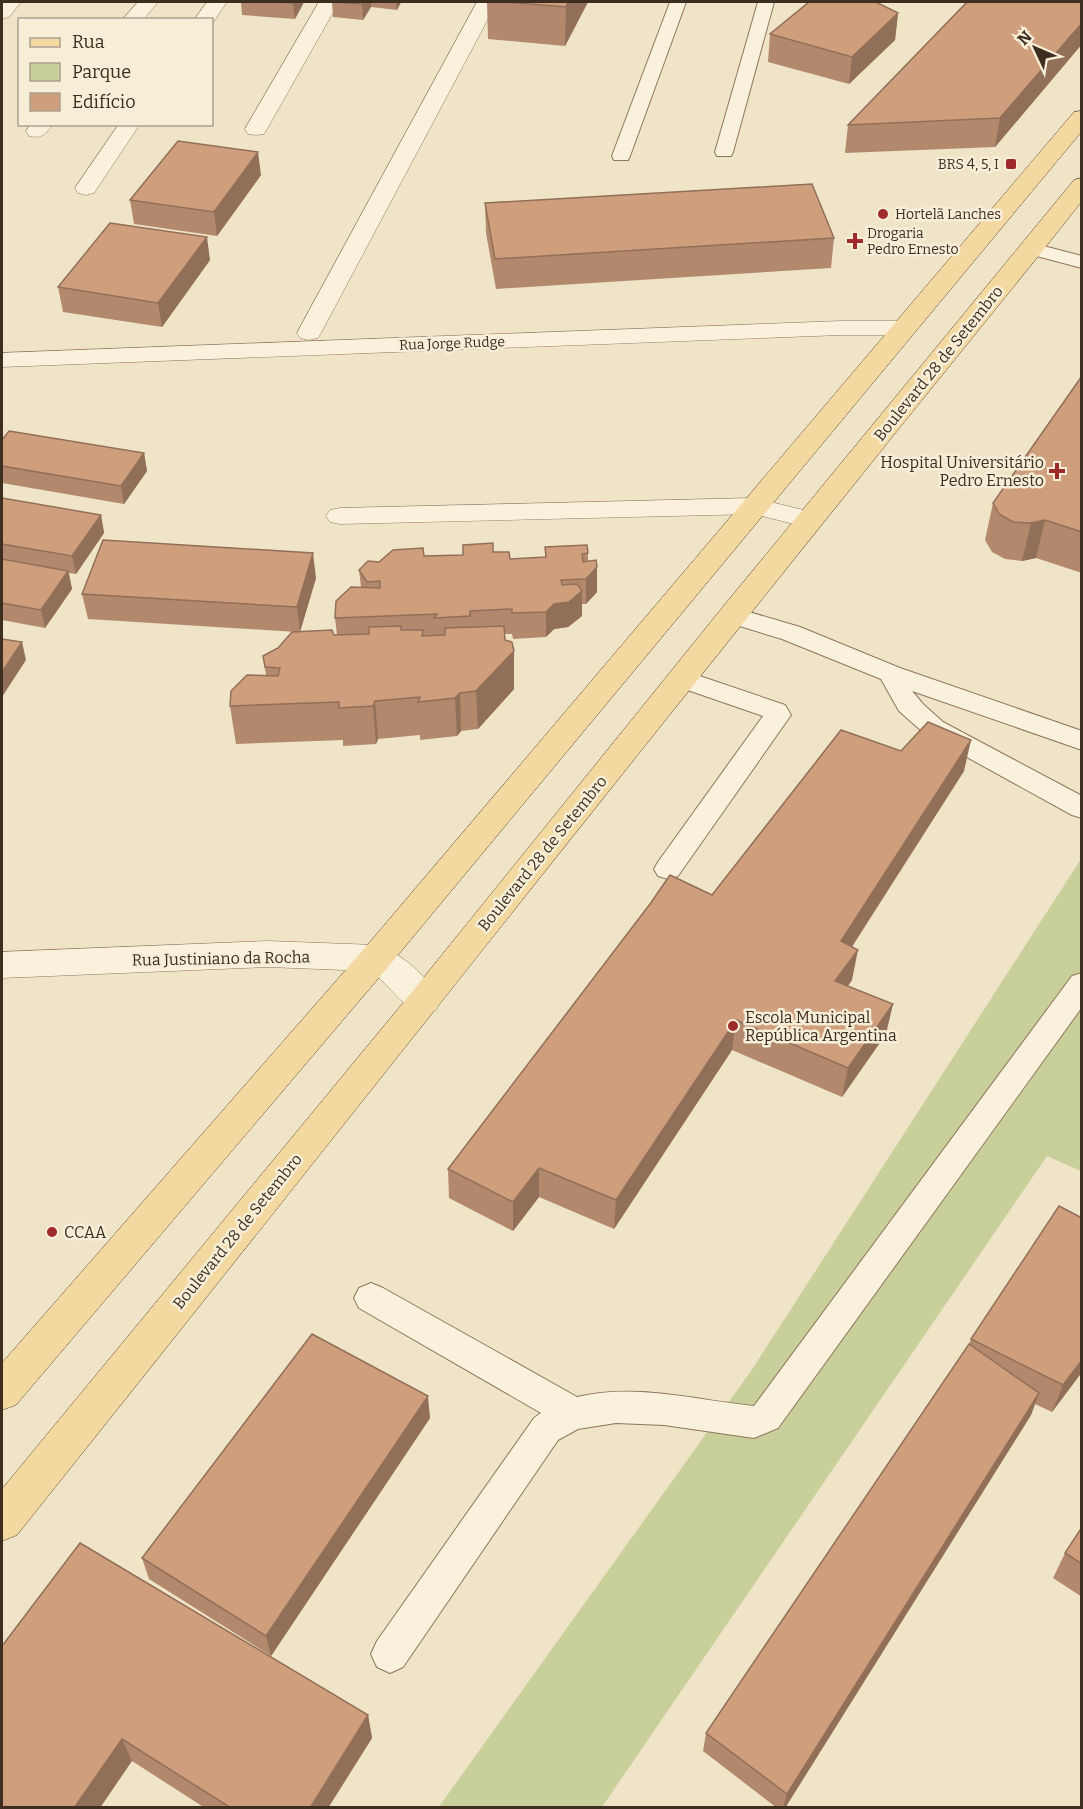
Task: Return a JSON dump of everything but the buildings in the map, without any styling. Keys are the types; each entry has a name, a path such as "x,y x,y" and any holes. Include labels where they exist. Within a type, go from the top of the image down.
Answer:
{"main road":[{"path":"2,1392 376,958 1082,117"},
{"name":"Boulevard 28 de Setembro","path":"2,1521 424,1001 732,615 1082,185"}],"street":[{"path":"2,13 11,2"},
{"path":"134,18 148,2"},
{"path":"205,18 217,2"},
{"path":"256,129 329,2"},
{"path":"309,333 487,2"},
{"path":"86,188 129,126"},
{"name":"Rua Jorge Rudge","path":"2,360 841,328 903,328"},
{"path":"340,516 754,506 810,520"},
{"name":"Rua Justiniano da Rocha","path":"2,965 268,954 376,958"},
{"path":"376,958 392,968 424,1001"}],"lane":[{"path":"621,156 678,2"},
{"path":"724,152 766,2"},
{"path":"1032,249 1082,262"},
{"path":"732,615 791,633 891,674 1082,741"},
{"path":"891,674 900,695 914,713 934,728 1082,808"},
{"path":"668,869 778,715 776,711 766,707 682,679"},
{"path":"390,1654 546,1429 574,1414 605,1407 652,1409 754,1422 766,1417 1082,984"},
{"path":"371,1298 574,1414"}],"green space":[{"path":"1081,859 1081,1171 1047,1156 602,1807 438,1808 751,1371"}],"place":[{"name":"BRS 4, 5, I","path":"1011,164"},
{"name":"Hortelã Lanches","path":"883,214"},
{"name":"Drogaria Pedro Ernesto","path":"855,241"},
{"name":"Hospital Universitário Pedro Ernesto","path":"1057,471"},
{"name":"Escola Municipal República Argentina","path":"733,1026"},
{"name":"CCAA","path":"52,1232"}]}
